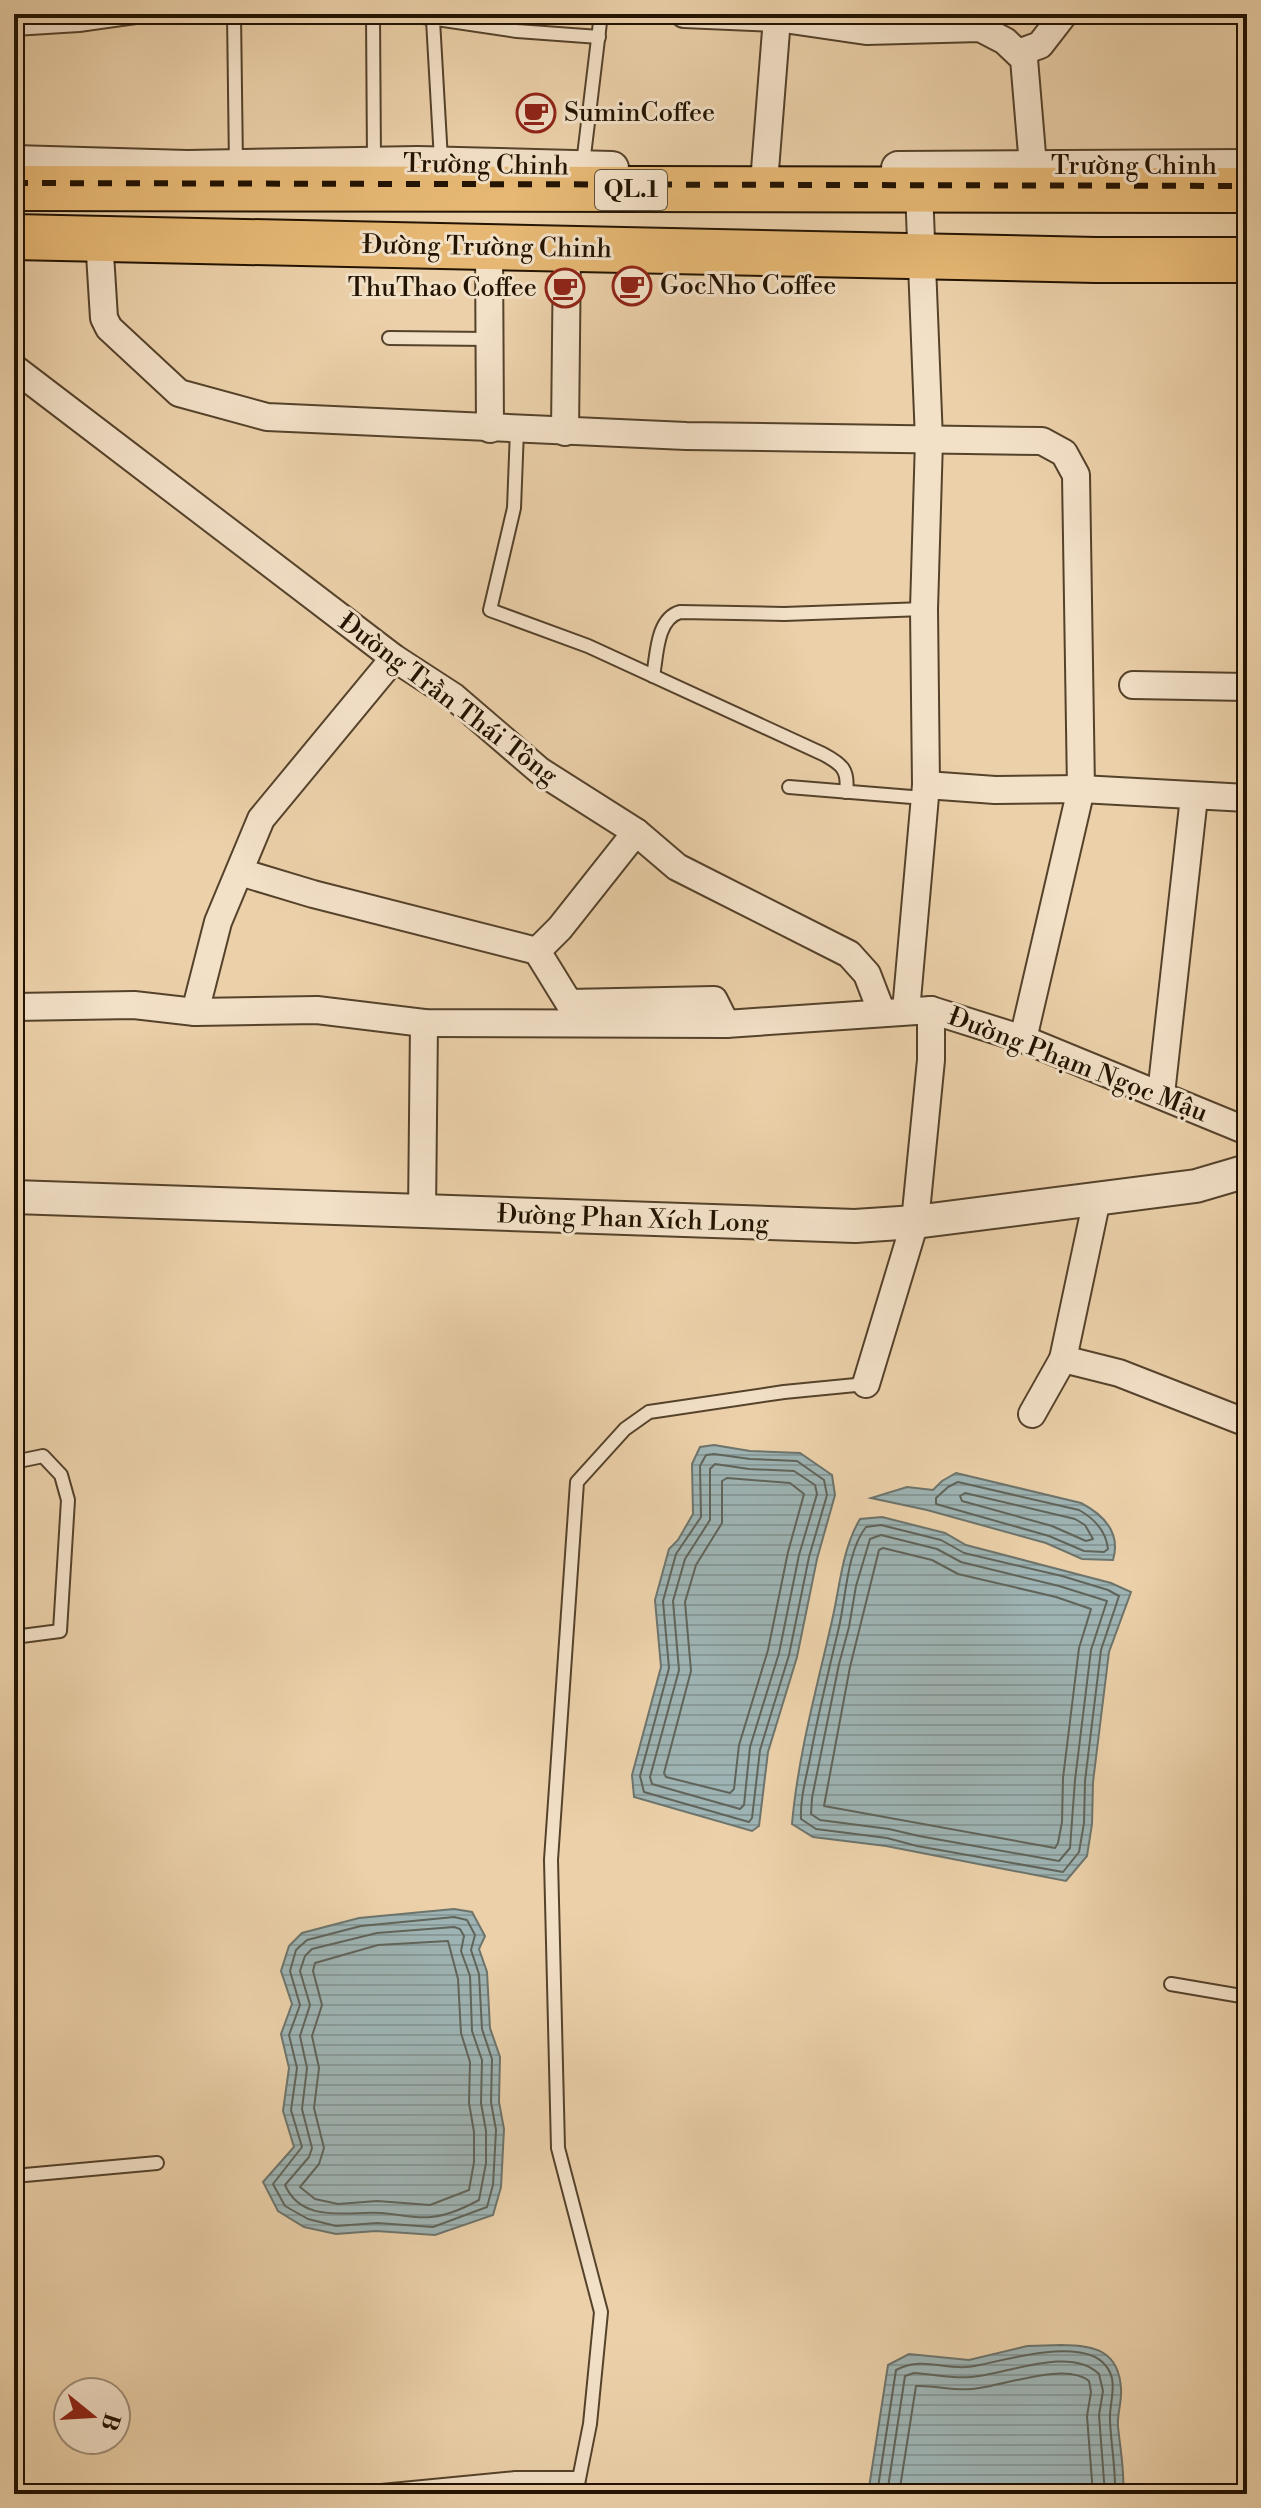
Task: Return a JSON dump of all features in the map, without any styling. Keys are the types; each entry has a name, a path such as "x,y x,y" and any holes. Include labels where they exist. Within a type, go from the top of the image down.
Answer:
{"highway":[{"name":"QL.1","path":"14,188 1247,190"},
{"name":"Đường Trường Chinh","path":"14,237 1247,260"}],"street":[{"path":"684,14 980,28 1005,41 1024,59 1033,166"},
{"path":"1018,53 1040,45 1064,14"},
{"path":"765,170 777,18"},
{"name":"Trường Chinh","path":"14,162 236,166 441,164 765,170 1247,166"},
{"path":"866,1384 915,1222 931,1060 906,1011 925,791 924,609 929,440 919,190"},
{"path":"99,238 104,318 109,328 179,393 267,417 565,432 1042,441 1064,453 1076,475 1081,789 1023,1039"},
{"path":"489,247 490,429"},
{"path":"565,432 567,249"},
{"name":"Đường Trần Thái Tông","path":"14,368 394,658 454,697 540,771 636,832 677,867 849,954 906,1011"},
{"path":"195,1012 218,922 261,819 394,658"},
{"path":"1133,685 1247,687"},
{"path":"925,791 1081,789 1247,798"},
{"path":"1161,1094 1194,797"},
{"path":"537,951 560,928 636,832"},
{"path":"240,872 313,894 537,951 569,1003 714,1000 726,1024"},
{"path":"14,1007 134,1005 195,1012 317,1010 424,1023 726,1024 906,1011"},
{"name":"Đường Phạm Ngọc Mậu","path":"906,1011 1023,1039 1247,1131"},
{"path":"422,1213 424,1023"},
{"name":"Đường Phan Xích Long","path":"14,1197 855,1226 915,1222 1196,1186 1247,1171"},
{"path":"1032,1414 1063,1359 1097,1199"},
{"path":"1063,1359 1119,1373 1247,1423"}],"lane":[{"path":"14,29 79,25 157,14"},
{"path":"234,14 236,166"},
{"path":"373,14 374,164"},
{"path":"403,14 517,31 599,37"},
{"path":"582,167 601,14"},
{"path":"433,20 441,164"},
{"path":"389,338 489,339"},
{"path":"517,430 514,508 490,610 588,646 839,762 848,776 846,792"},
{"path":"653,676 664,625 673,614 680,612 784,614 924,609"},
{"path":"789,787 846,792 925,791"},
{"path":"576,2494 590,2424 601,2312 558,2148 551,1860 577,1482 625,1429 649,1412 784,1392 866,1384"},
{"path":"14,1462 43,1456 61,1475 68,1500 60,1631 14,1637"},
{"path":"1171,1984 1247,1997"},
{"path":"14,2176 157,2163"},
{"path":"350,2494 516,2478 579,2478"},
{"path":"516,2478 517,2494"}],"water":[{"path":"714,1445 750,1451 800,1453 832,1475 835,1495 817,1559 797,1657 768,1752 759,1826 752,1831 634,1797 632,1775 661,1667 655,1600 669,1549 693,1514 692,1464 700,1447"},
{"path":"956,1473 1081,1503 1097,1513 1109,1526 1115,1541 1113,1560 1082,1559 1046,1543 871,1498 907,1487 933,1490"},
{"path":"882,1517 945,1533 966,1545 1111,1583 1131,1592 1109,1652 1087,1856 1066,1881 886,1846 813,1837 792,1824 803,1749 845,1557 860,1519"},
{"path":"454,1909 472,1912 485,1936 479,1949 487,1972 490,2028 500,2057 499,2102 504,2129 501,2187 493,2215 435,2235 376,2231 336,2234 304,2227 278,2211 263,2182 294,2147 283,2111 289,2068 281,2034 292,2004 281,1971 289,1946 302,1933 359,1918"},
{"path":"1061,2345 1094,2349 1110,2358 1116,2366 1121,2389 1118,2421 1123,2494 868,2494 888,2365 909,2354 969,2360 1027,2346"}],"railway":[{"path":"14,183 1247,186"}],"place":[{"name":"SuminCoffee","path":"536,113"},
{"name":"GocNho Coffee","path":"632,286"},
{"name":"ThuThao Coffee","path":"565,288"}]}
